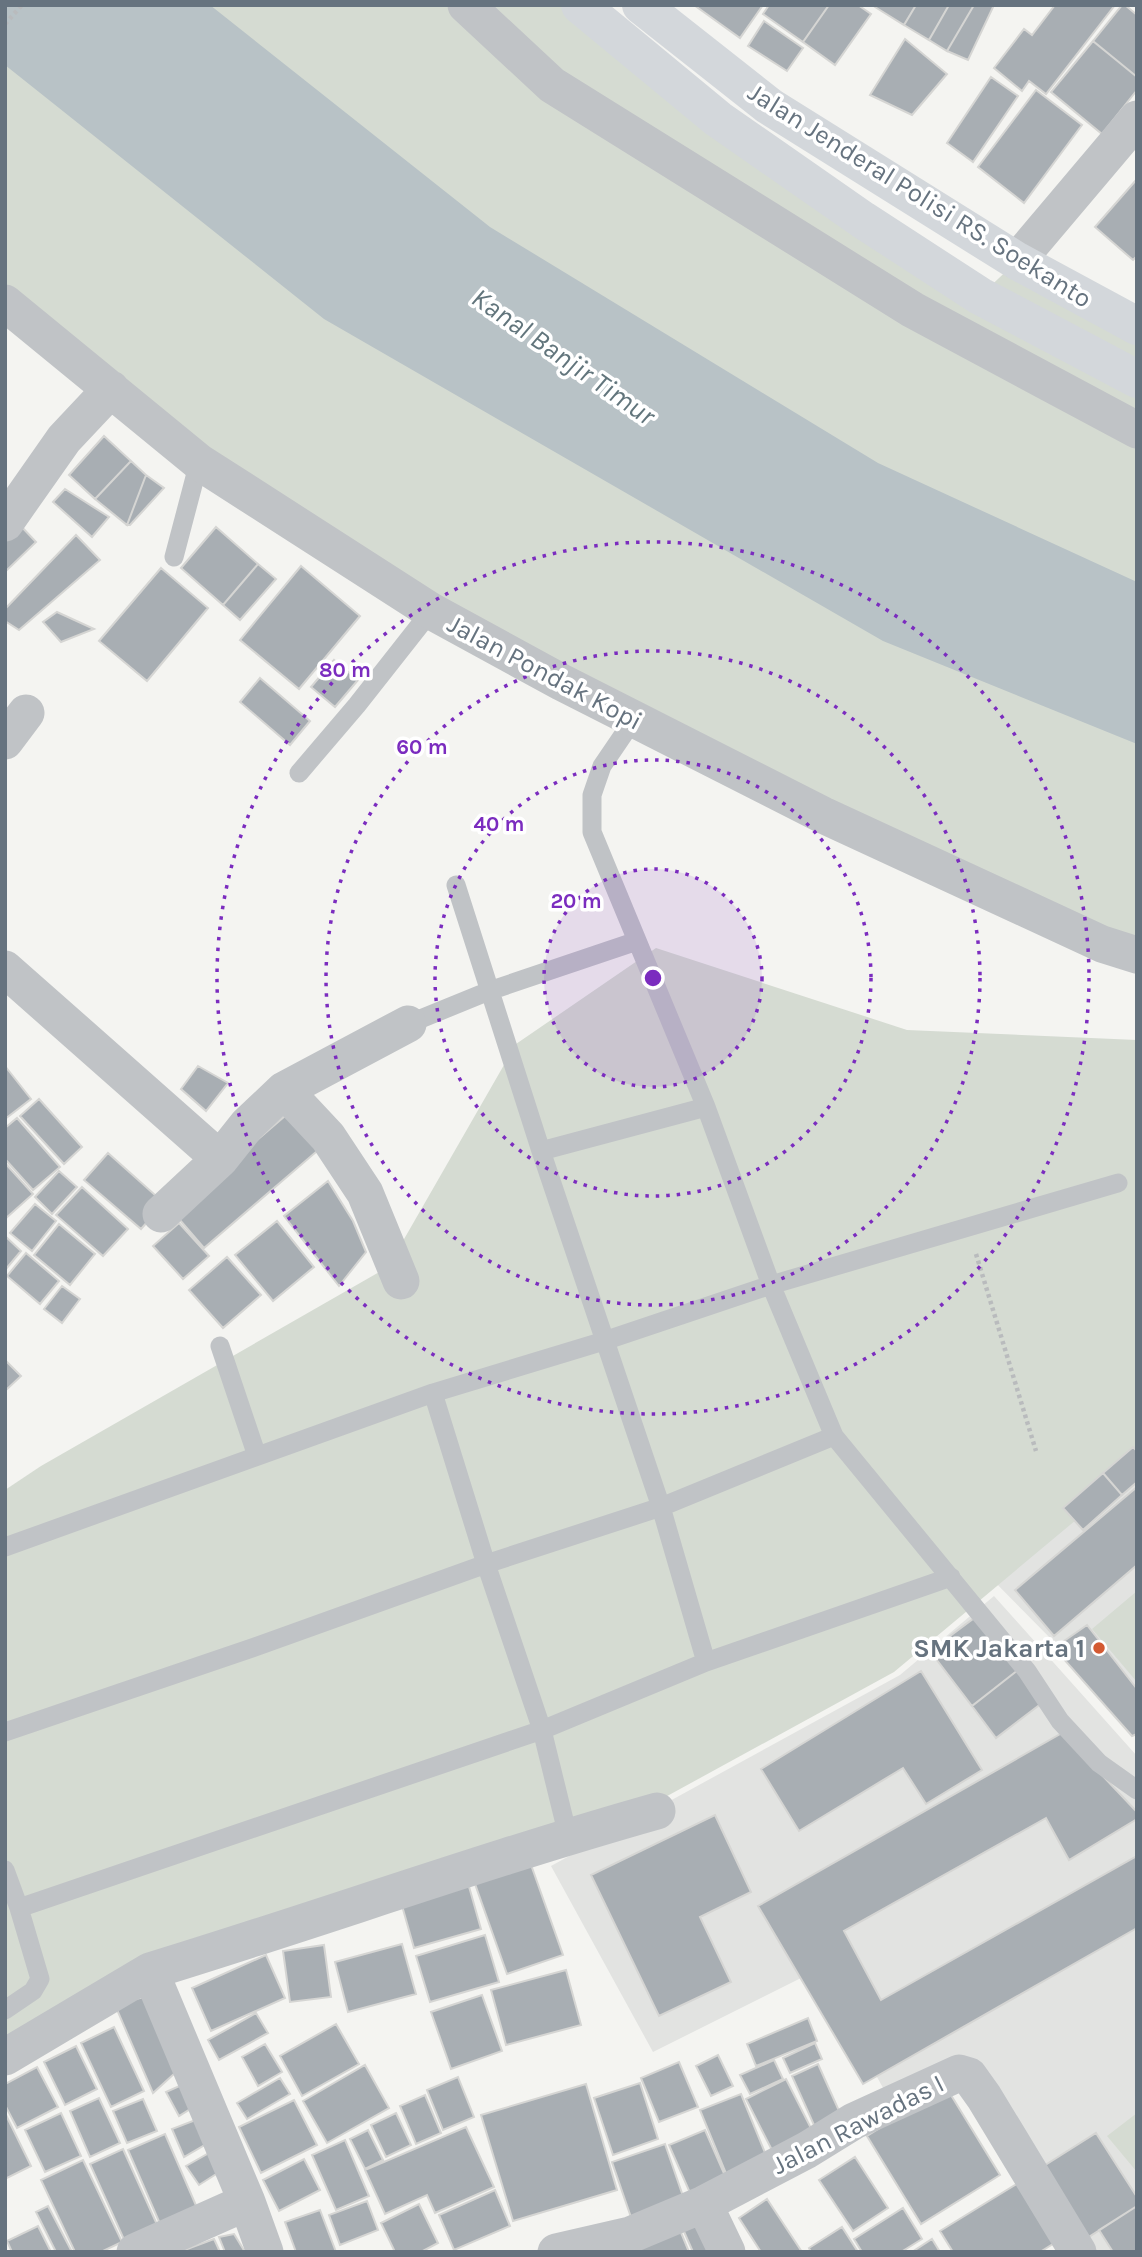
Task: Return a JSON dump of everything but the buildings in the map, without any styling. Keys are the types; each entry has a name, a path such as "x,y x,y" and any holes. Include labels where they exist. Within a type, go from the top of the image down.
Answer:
{"main road":[{"name":"Jalan Jenderal Polisi RS. Soekanto","path":"580,5 718,119 863,220 980,296 1137,379"},
{"name":"Jalan Jenderal Polisi RS. Soekanto","path":"641,5 769,106 1017,261 1137,326"},
{"path":"980,296 1017,261"}],"street":[{"path":"466,5 552,85 913,310 1137,430"},
{"path":"1017,261 1137,120"},
{"name":"Jalan Pondak Kopi","path":"6,306 199,462 431,611 561,682 823,815 1102,944 1137,955"},
{"path":"5,523 64,439 111,389"},
{"path":"5,969 220,1159"},
{"path":"162,1214 220,1159 247,1125 284,1090 408,1024"},
{"path":"284,1090 328,1137 365,1193 401,1281"},
{"path":"5,2057 150,1971 568,1836 657,1811"},
{"path":"150,1971 247,2202 265,2252"},
{"name":"Jalan Rawadas I","path":"556,2252 630,2235 704,2204 807,2150 854,2121 959,2073 969,2076 984,2097 1078,2252"},
{"path":"135,2252 247,2202"},
{"path":"704,2204 727,2252"}],"lane":[{"path":"174,557 199,462"},
{"path":"299,773 431,611"},
{"path":"634,719 602,766 592,795 592,832 706,1107 771,1285 834,1436 1027,1671 1060,1721 1099,1763 1137,1790"},
{"path":"456,885 541,1151 661,1507 706,1662"},
{"path":"408,1024 489,991 637,941"},
{"path":"541,1151 706,1107"},
{"path":"5,1547 433,1393 604,1341 771,1285 1118,1183"},
{"path":"220,1346 257,1456"},
{"path":"433,1393 486,1564 542,1730 568,1836"},
{"path":"5,1732 486,1564 661,1507 834,1436"},
{"path":"19,1908 542,1730 706,1662 951,1577"},
{"path":"5,1870 40,1979 33,1991 5,2010"}],"path":[{"path":"5,24 22,5"},
{"path":"967,1227 1037,1451"}],"shaded area":[{"path":"5,5 580,5 980,296 1017,261 1137,326 1137,955 431,611 5,303"},
{"path":"656,948 907,1030 1137,1040 1137,1469 894,1672 605,1830 162,1951 5,2057 5,1490 41,1466 388,1267 516,1044"},
{"name":"SMK Jakarta 1","path":"1137,1438 1137,1726 984,1571"},
{"path":"1137,1591 1137,1682 1092,1629"},
{"path":"994,1596 1137,1756 1137,2252 1083,2252 971,2066 891,2102 817,1970 653,2052 551,1866 900,1675"},
{"path":"1137,2113 1137,2172 1107,2136"}],"water":[{"name":"Kanal Banjir Timur","path":"5,5 210,5 490,227 878,463 1137,582 1137,744 883,641 324,319 5,65"}],"place":[{"name":"SMK Jakarta 1","path":"1099,1648"}]}
